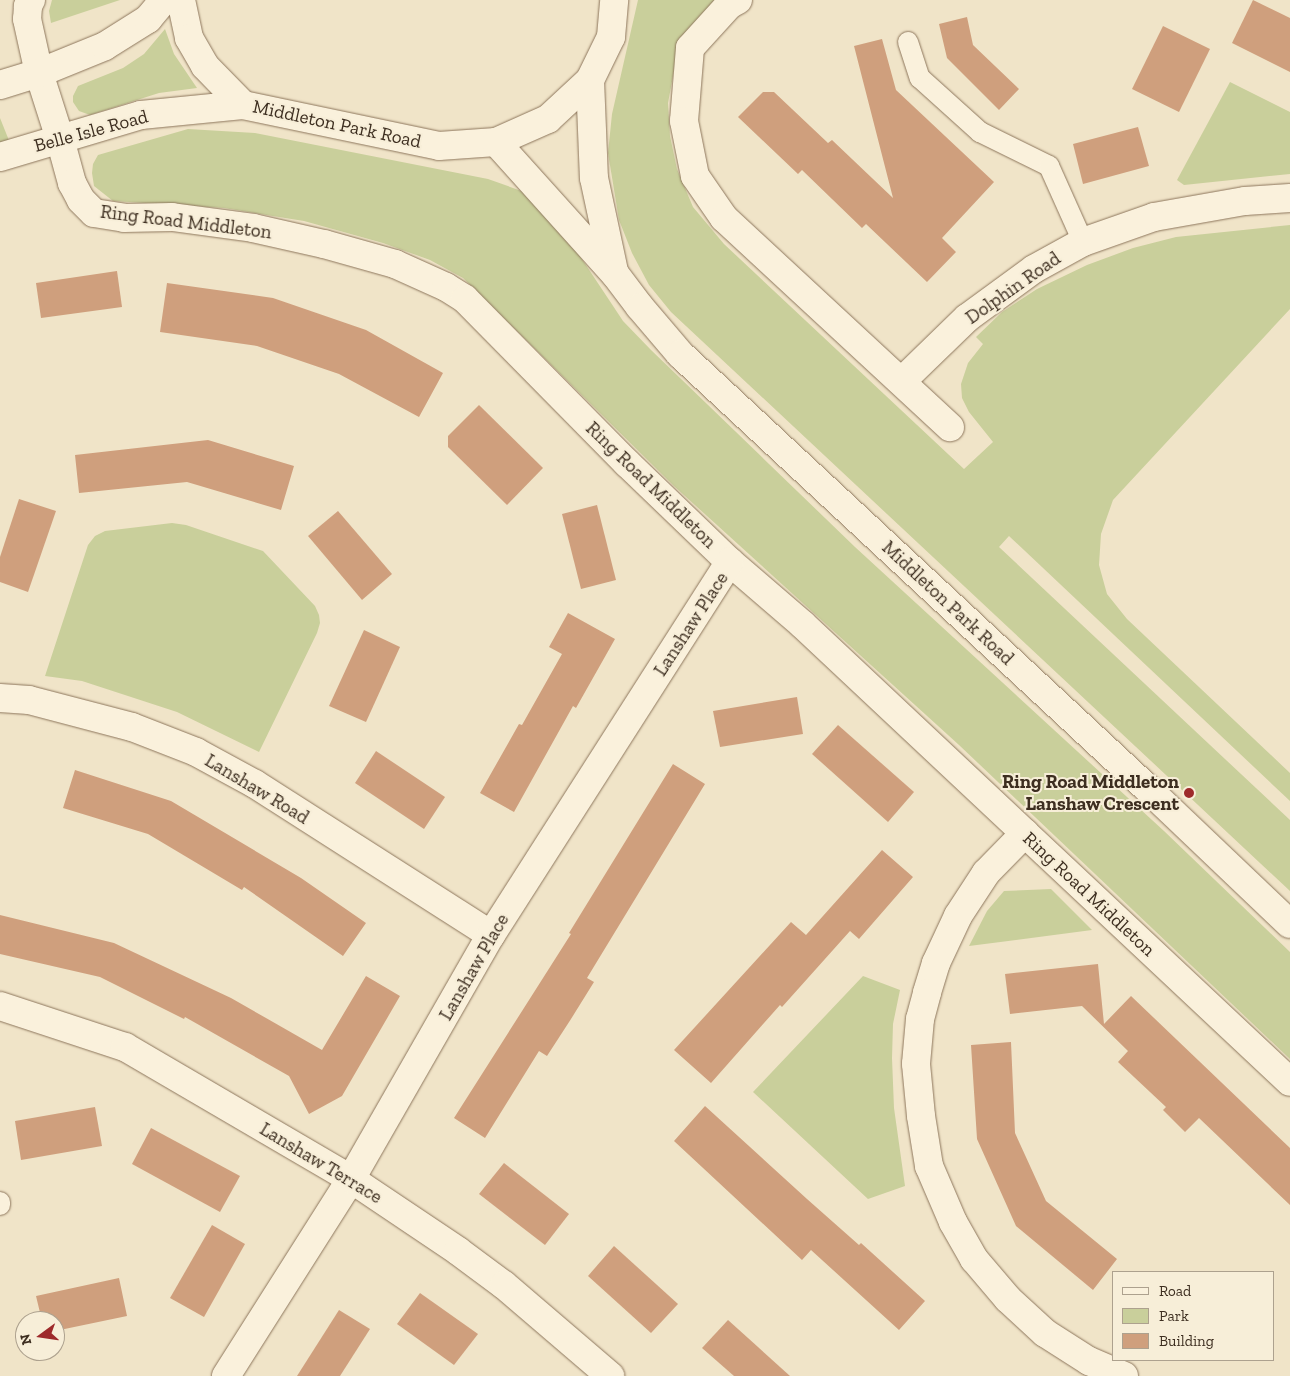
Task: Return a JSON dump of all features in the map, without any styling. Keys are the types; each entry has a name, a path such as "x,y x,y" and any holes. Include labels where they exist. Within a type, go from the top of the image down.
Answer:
{"street":[{"name":"Ring Road Middleton","path":"31,0 26,19 72,183 81,200 94,213 124,218 172,217 253,228 324,244 395,264 446,287 465,299 627,463 730,562 802,624 1290,1082"},
{"path":"0,85 40,74 106,46 148,19 164,0"},
{"name":"Middleton Park Road","path":"181,0 189,38 205,66 243,105 439,146 496,142 548,119 590,80 610,37 614,0"},
{"path":"734,3 690,48 684,122 695,176 724,218 950,427"},
{"name":"Middleton Park Road","path":"590,80 594,178 615,274"},
{"name":"Belle Isle Road","path":"0,157 141,115 243,105"},
{"name":"Middleton Park Road","path":"496,142 615,274 680,354 1147,788 1290,924"},
{"name":"Dolphin Road","path":"902,381 967,318 1034,269 1083,242 1154,218 1245,201 1290,198"},
{"name":"Lanshaw Place","path":"226,1376 351,1179 491,936 730,562"},
{"name":"Lanshaw Road","path":"0,698 29,700 132,727 196,752 255,784 491,936"},
{"path":"1025,833 986,873 958,916 936,962 927,993 920,1019 916,1064 920,1116 929,1166 953,1222 974,1259 1008,1299 1045,1334 1089,1361 1124,1376"},
{"name":"Lanshaw Terrace","path":"0,1006 125,1046 351,1179 458,1251 504,1285 610,1376"}],"lane":[{"path":"908,42 920,78 980,132 1049,166 1083,242"}],"green space":[{"path":"52,0 120,0 51,23 49,11"},
{"path":"638,0 715,0 687,36 676,60 668,103 670,136 677,169 693,207 724,244 964,469 993,442 969,412 962,398 961,384 968,363 983,344 976,337 1002,312 1037,289 1087,265 1133,248 1176,237 1290,225 1290,309 1113,500 1101,534 1099,565 1107,594 1127,619 1290,773 1290,801 1009,536 999,547 1290,820 1290,891 671,312 649,285 632,253 619,220 608,153 612,114"},
{"path":"165,29 174,54 197,88 159,93 90,115 79,111 73,102 73,96 78,86 123,68 144,54"},
{"path":"1230,82 1290,112 1290,174 1184,185 1177,180"},
{"path":"0,118 10,143 0,146"},
{"path":"188,129 255,133 488,179 530,194 570,241 623,321 651,350 855,547 1164,831 1290,952 1290,1059 959,745 674,486 463,278 430,260 383,243 304,221 224,208 113,201 94,186 93,164 98,155"},
{"path":"172,523 186,525 263,551 315,606 319,615 320,623 317,633 259,752 177,712 82,681 45,676 88,545 95,536 105,531"},
{"path":"1051,889 1092,930 969,946 987,911 1004,891"},
{"path":"863,976 900,990 893,1024 892,1058 894,1108 905,1186 868,1199 753,1092"}],"building":[{"path":"1253,0 1290,18 1290,72 1232,43"},
{"path":"967,17 973,45 1019,89 999,110 947,58 939,24"},
{"path":"1163,26 1210,49 1179,112 1132,89"},
{"path":"882,39 896,90 994,182 942,238 956,252 927,282 866,224 862,228 802,170 798,174 738,117 763,92 774,92 828,143 832,140 893,198 854,46"},
{"path":"1138,127 1149,166 1083,184 1073,144"},
{"path":"117,271 122,307 41,318 36,283"},
{"path":"167,283 273,298 366,330 443,373 419,417 339,374 257,346 160,332"},
{"path":"479,405 543,468 507,505 448,447 448,436"},
{"path":"208,440 294,466 281,510 187,482 79,493 75,455"},
{"path":"19,499 56,511 28,592 0,582 0,557"},
{"path":"597,505 616,580 581,589 562,514"},
{"path":"338,511 392,574 362,600 308,536"},
{"path":"568,613 615,639 576,708 573,706 514,812 480,793 519,724 522,725 562,654 549,647"},
{"path":"364,630 400,647 366,722 329,706"},
{"path":"797,697 803,734 720,747 713,711"},
{"path":"838,725 914,792 888,822 812,754"},
{"path":"376,751 445,797 424,829 355,783"},
{"path":"673,764 705,784 587,978 594,982 547,1056 539,1051 485,1138 454,1118 571,934 569,933"},
{"path":"75,770 171,801 301,878 366,923 343,956 244,887 242,890 148,834 63,808"},
{"path":"882,850 913,877 859,939 850,931 782,1007 780,1005 711,1083 674,1050 791,922 806,935"},
{"path":"0,915 114,943 231,998 322,1050 366,976 400,996 342,1096 309,1114 289,1076 185,1017 184,1019 100,977 0,954"},
{"path":"1098,964 1104,1024 1131,996 1290,1148 1290,1205 1199,1118 1185,1132 1163,1110 1166,1107 1118,1062 1128,1051 1082,1006 1010,1014 1005,974"},
{"path":"1011,1042 1015,1133 1046,1201 1117,1259 1093,1290 1016,1226 977,1139 971,1045"},
{"path":"705,1106 807,1199 859,1245 861,1243 925,1301 899,1330 811,1250 802,1260 674,1141"},
{"path":"95,1107 102,1146 21,1160 15,1121"},
{"path":"151,1128 240,1176 220,1212 132,1164"},
{"path":"504,1163 569,1214 545,1245 479,1194"},
{"path":"212,1225 245,1244 204,1317 170,1298"},
{"path":"614,1246 678,1304 651,1333 588,1276"},
{"path":"119,1278 127,1316 65,1329 65,1311 40,1311 36,1296"},
{"path":"420,1293 478,1334 454,1365 397,1324"},
{"path":"339,1310 370,1329 340,1376 297,1376"},
{"path":"728,1320 790,1376 734,1376 702,1348"}],"place":[{"name":"Ring Road Middleton Lanshaw Crescent","path":"1189,793"}]}
